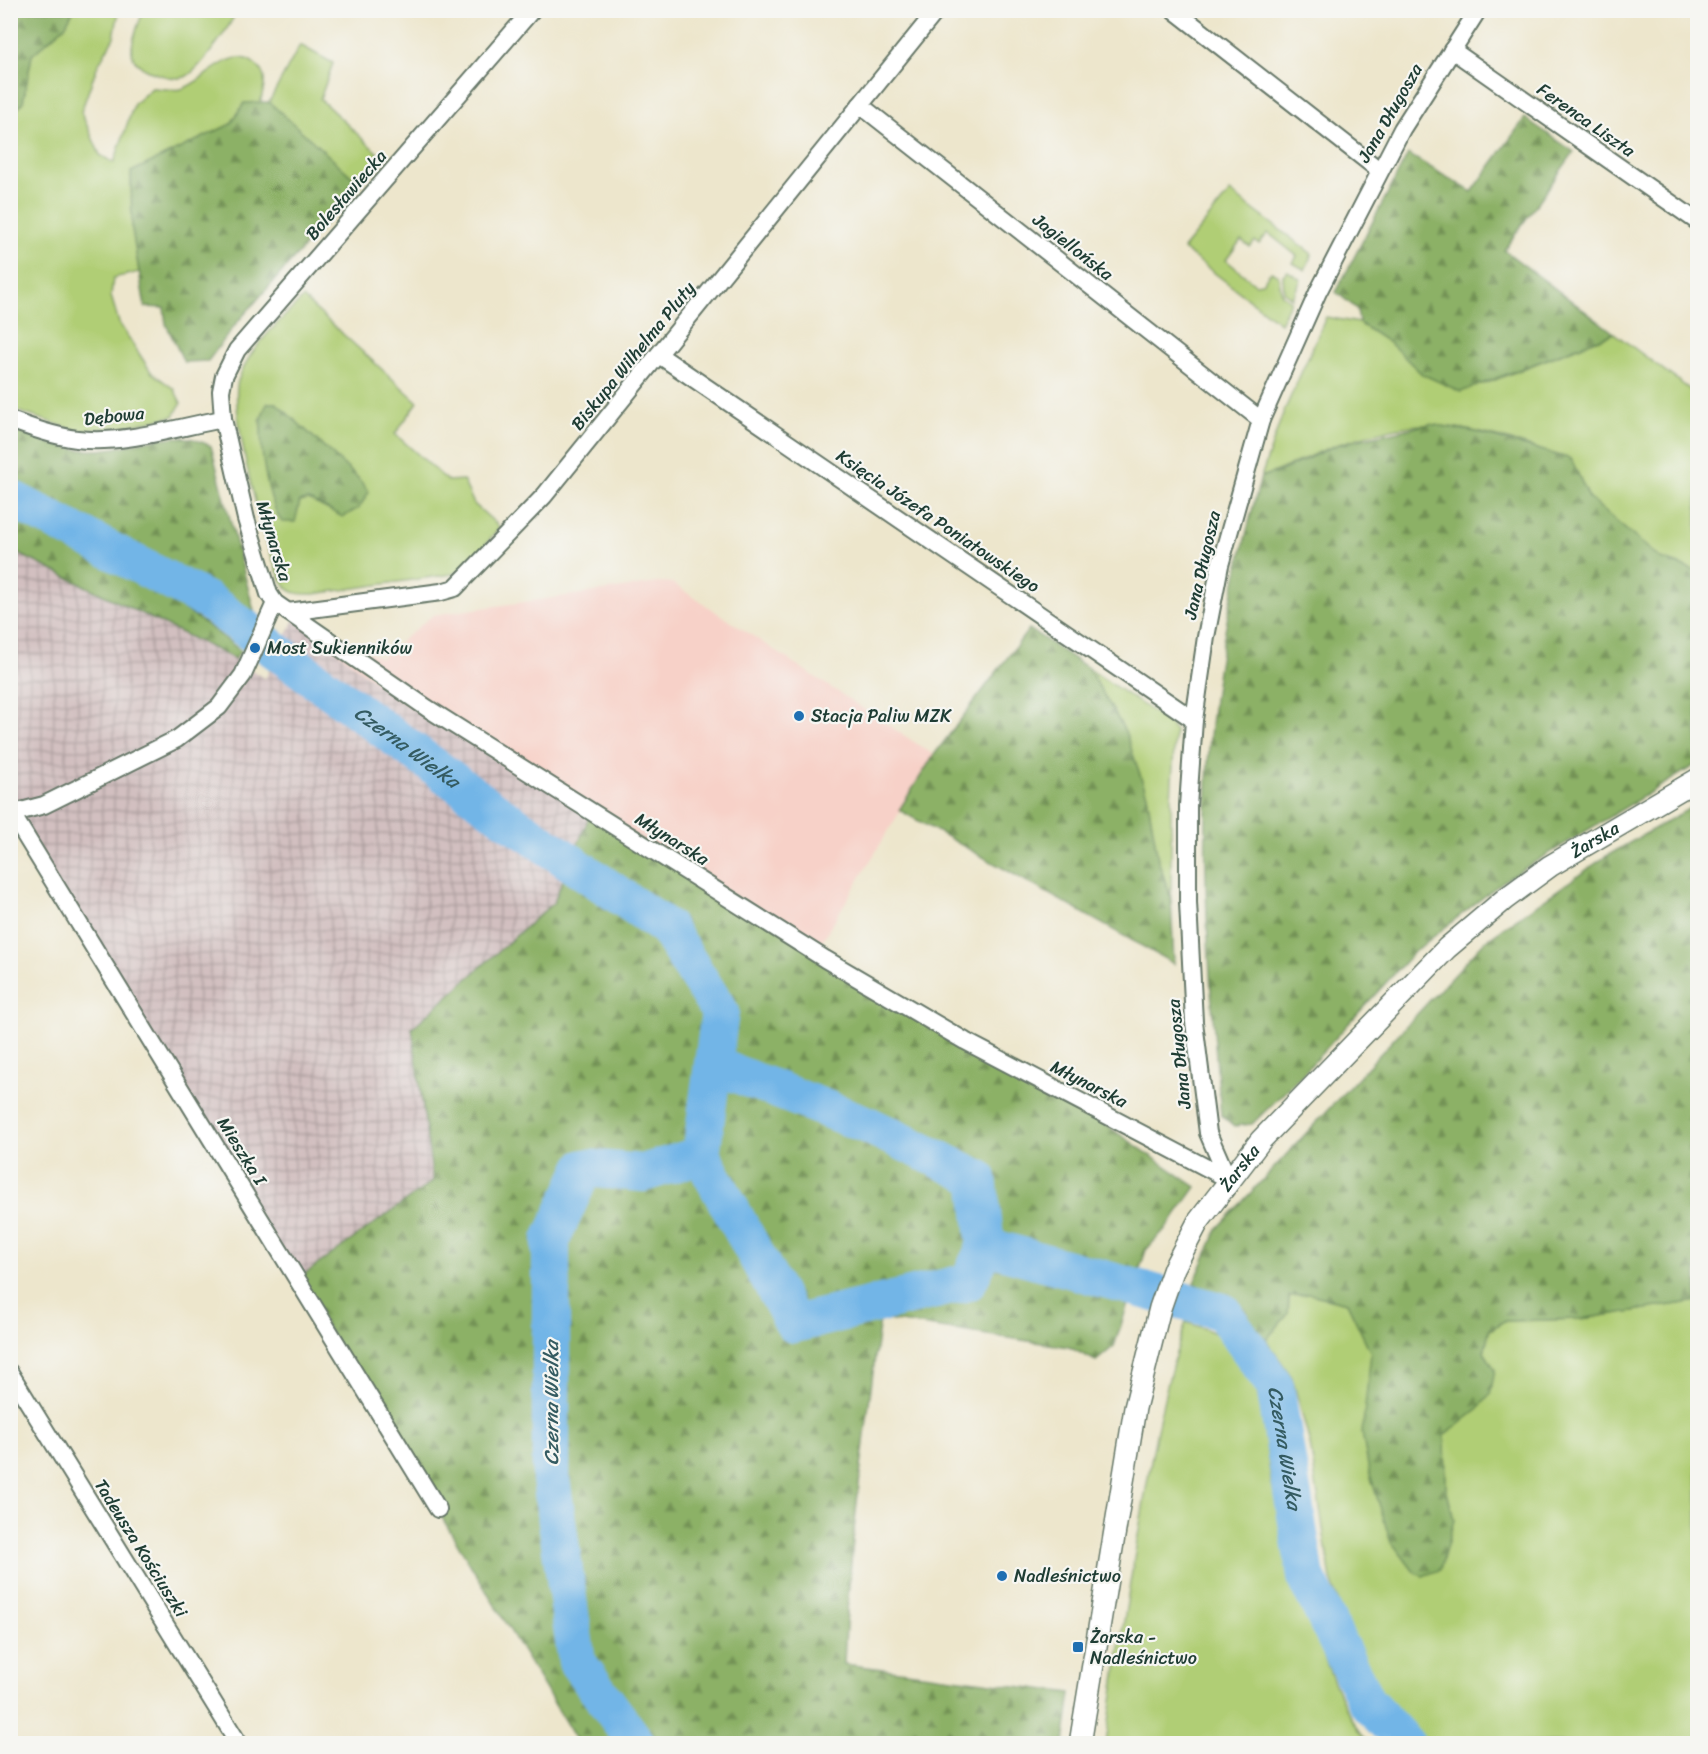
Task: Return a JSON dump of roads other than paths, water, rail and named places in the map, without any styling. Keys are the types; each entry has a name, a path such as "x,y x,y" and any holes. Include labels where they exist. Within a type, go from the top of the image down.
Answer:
{"street":[{"name":"Bolesławiecka","path":"223,419 221,391 224,376 237,350 532,10"},
{"name":"Biskupa Wilhelma Pluty","path":"282,607 455,588 544,496 937,10"},
{"path":"1174,10 1379,170"},
{"name":"Jana Długosza","path":"1228,1179 1208,1133 1194,1022 1188,903 1188,830 1194,720 1206,637 1221,565 1261,420 1318,292 1379,170 1478,10"},
{"name":"Ferenca Liszta","path":"1452,50 1698,222"},
{"name":"Jagiellońska","path":"860,105 1261,420"},
{"name":"Księcia Józefa Poniatowskiego","path":"659,355 1194,720"},
{"name":"Dębowa","path":"10,420 58,436 96,440 223,419"},
{"name":"Młynarska","path":"223,419 260,571 282,607 427,708 825,959 965,1041 1228,1179"},
{"path":"11,814 44,805 177,739 219,708 243,675 266,620 282,607"},
{"name":"Żarska","path":"1080,1743 1135,1407 1174,1268 1198,1222 1228,1179 1261,1140 1333,1063 1448,948 1550,866 1698,779"},
{"name":"Mieszka I","path":"11,814 438,1509"},
{"name":"Tadeusza Kościuszki","path":"10,1373 239,1743"}],"waterway":[{"name":"Czerna Wielka","path":"10,498 208,601 491,808 667,928 720,1012 701,1155 643,1173 584,1168 551,1240 551,1479 577,1662 637,1744"},
{"name":"Czerna Wielka","path":"713,1065 870,1126 978,1178 986,1246 1223,1312 1275,1386 1306,1577 1366,1701 1406,1744"},
{"name":"Czerna Wielka","path":"701,1155 794,1324 968,1282 986,1246"}],"place":[{"name":"Most Sukienników","path":"255,648"},
{"name":"Stacja Paliw MZK","path":"799,716"},
{"name":"Nadleśnictwo","path":"1002,1576"},
{"name":"Żarska - Nadleśnictwo","path":"1078,1647"}]}
